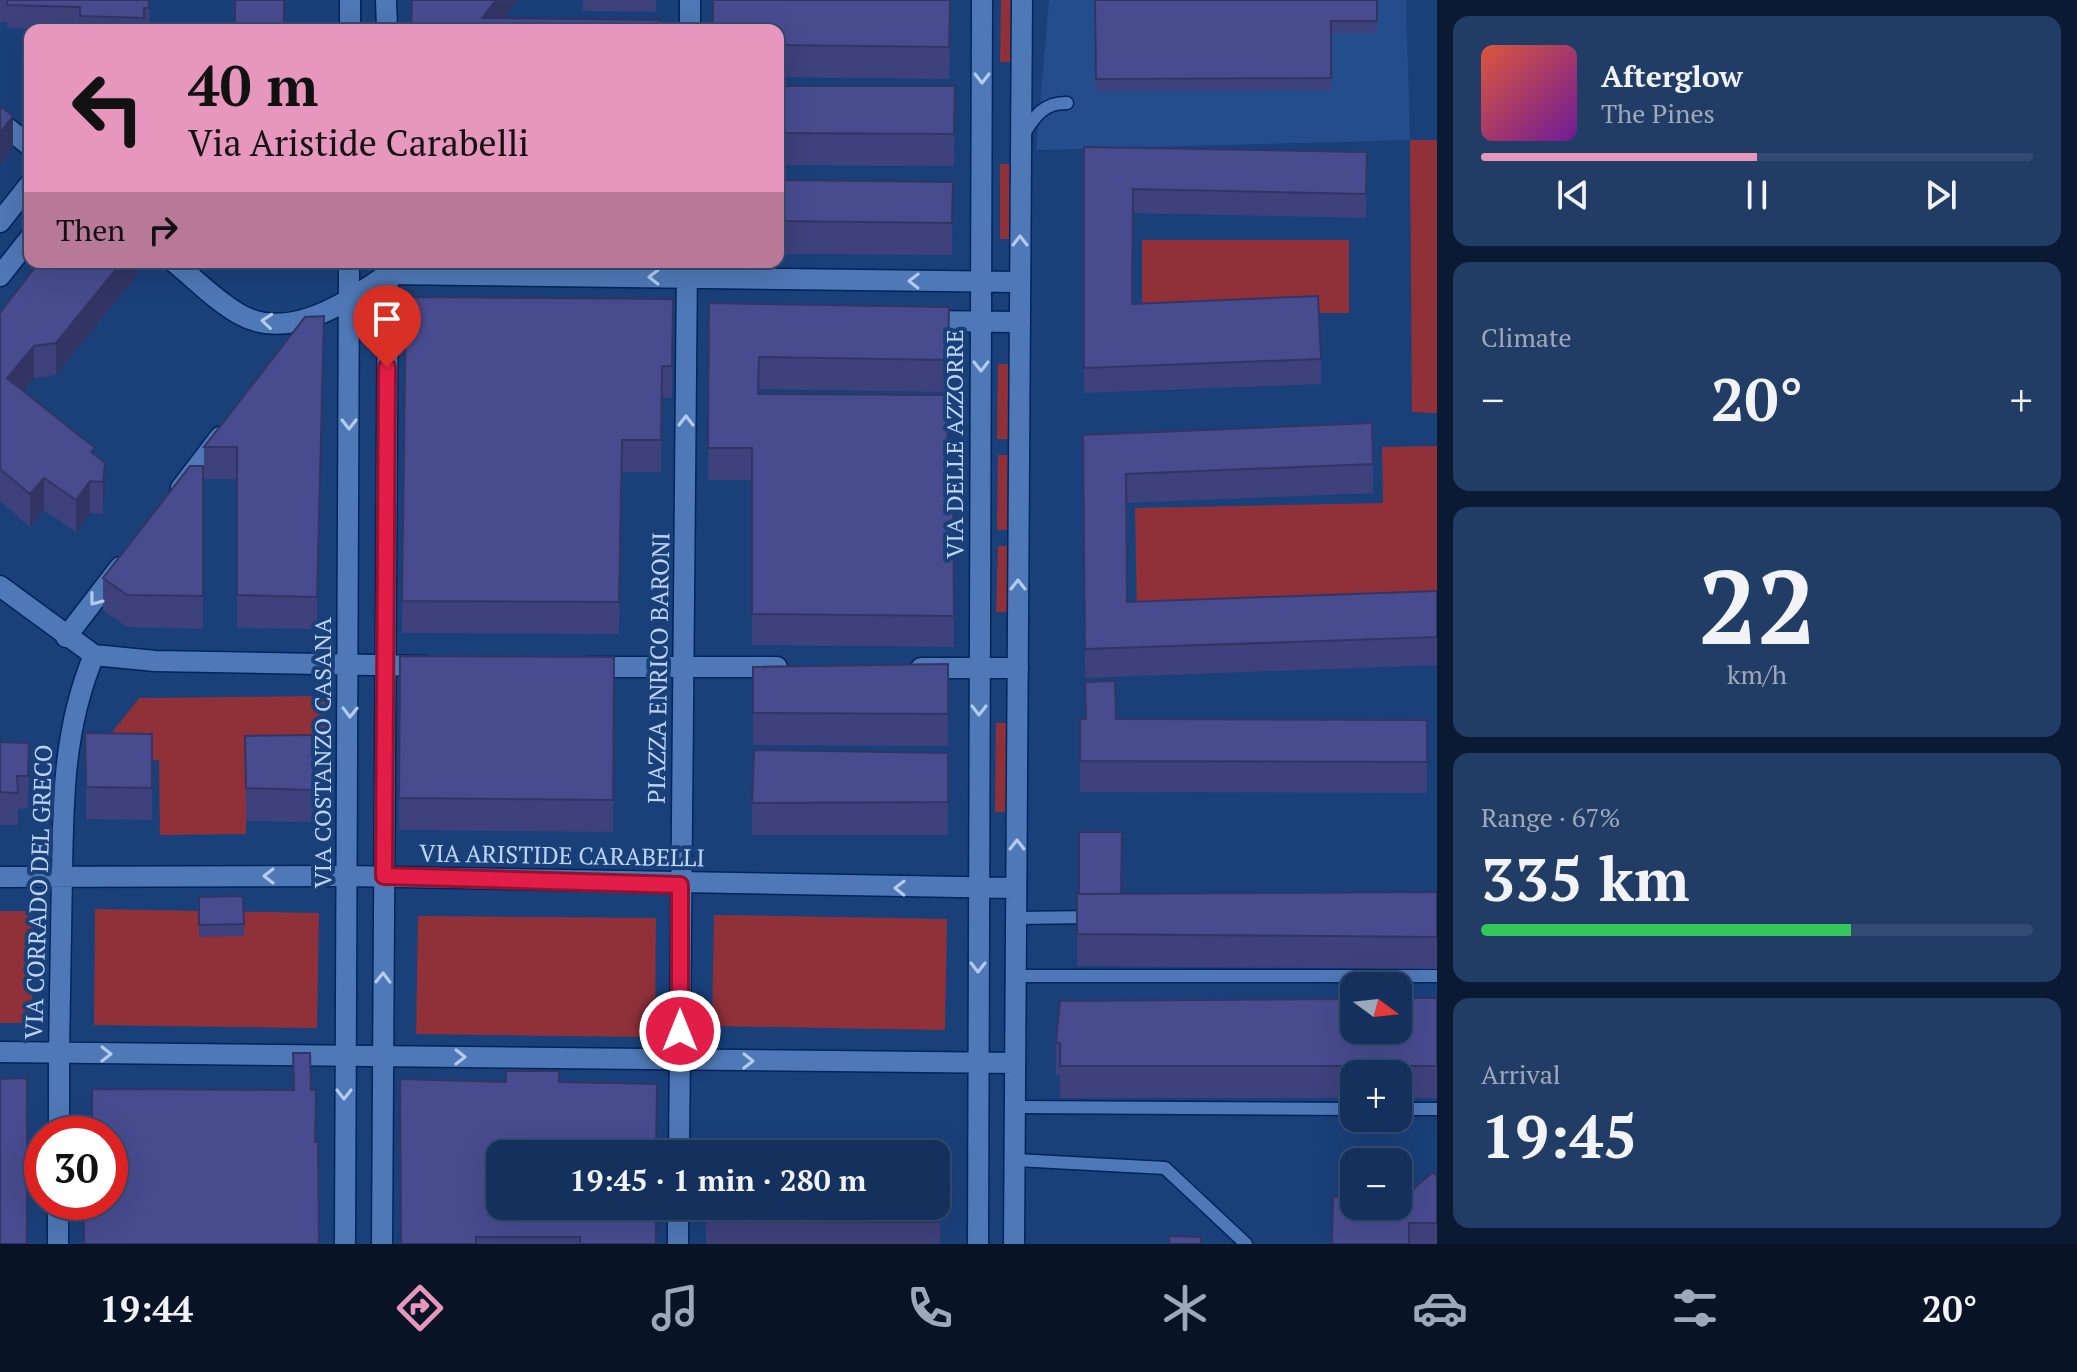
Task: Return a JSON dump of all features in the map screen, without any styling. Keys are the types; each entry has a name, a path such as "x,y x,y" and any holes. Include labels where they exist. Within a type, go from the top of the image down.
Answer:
{"street":[{"path":"350,0 350,24"},
{"path":"386,0 387,24"},
{"path":"690,0 690,24"},
{"name":"VIA DELLE AZZORRE","path":"978,1244 982,0"},
{"path":"1014,1244 1022,0"},
{"path":"0,122 24,141"},
{"path":"24,192 2,219 24,233"},
{"path":"0,276 24,245"},
{"path":"182,268 250,319 270,323 313,317 349,300 388,268 687,270 1020,282"},
{"name":"VIA COSTANZO CASANA","path":"345,1244 344,1056 350,665 349,268"},
{"path":"382,1244 388,268"},
{"name":"PIAZZA ENRICO BARONI","path":"679,1140 686,499 694,316 687,270"},
{"path":"349,300 387,310 448,311"},
{"path":"664,315 694,316"},
{"path":"294,342 313,317"},
{"path":"902,320 1020,322"},
{"path":"167,506 235,418"},
{"path":"66,637 128,557"},
{"path":"0,586 94,655 144,661 440,666"},
{"name":"VIA CORRADO DEL GRECO","path":"59,1116 67,746 74,708 94,655"},
{"path":"567,667 792,667"},
{"path":"898,668 1018,668"},
{"name":"VIA ARISTIDE CARABELLI","path":"0,877 62,874 384,876 680,885 978,889"},
{"path":"978,889 1016,888"},
{"path":"0,1052 1015,1063"},
{"path":"58,1220 58,1244"},
{"path":"678,1220 678,1244"}],"lane":[{"path":"1021,138 1041,110 1067,103"},
{"path":"1016,918 1101,917"},
{"path":"1016,976 1437,976"},
{"path":"1015,1107 1340,1109"},
{"path":"1412,1109 1437,1109"},
{"path":"1015,1160 1165,1168 1246,1244"}],"shaded area":[{"path":"1001,0 1013,0 1013,62 1000,62"},
{"path":"1049,0 1406,0 1410,140 1036,150"},
{"path":"1410,140 1437,140 1437,413 1412,412"},
{"path":"1000,164 1011,164 1010,239 1000,239"},
{"path":"1142,240 1349,240 1349,313 1142,313"},
{"path":"998,364 1009,364 1008,439 997,439"},
{"path":"1437,446 1437,609 1137,615 1135,508 1383,503 1382,447"},
{"path":"998,455 1008,455 1007,530 997,530"},
{"path":"998,546 1009,546 1007,612 996,612"},
{"path":"325,696 326,762 246,763 246,834 160,835 159,760 96,761 96,753 139,698"},
{"path":"996,723 1007,723 1007,812 995,812"},
{"path":"95,909 319,913 317,1028 94,1025"},
{"path":"0,911 33,911 32,1023 0,1023"},
{"path":"714,915 947,919 945,1030 712,1026"},
{"path":"418,916 656,918 655,1037 416,1034"}],"building":[{"path":"7,0 149,0 149,8 144,8 144,18 80,16 80,7 7,5"},
{"path":"235,0 284,0 284,24 235,24"},
{"path":"412,0 496,0 482,18 659,20 659,24 411,24"},
{"path":"713,0 950,0 949,47 784,45 784,24 713,24"},
{"path":"1095,0 1377,0 1377,21 1331,21 1331,78 1096,79"},
{"path":"784,86 955,86 954,134 784,133"},
{"path":"0,106 13,116 0,133"},
{"path":"1084,147 1367,152 1366,194 1133,189 1132,304 1318,296 1321,359 1084,368"},
{"path":"784,180 953,182 952,223 784,221"},
{"path":"34,268 117,268 56,343 34,346 7,378 95,448 91,452 105,463 103,482 90,481 76,500 44,478 30,494 0,469 0,313"},
{"path":"406,297 673,299 672,366 662,366 661,440 622,440 619,602 402,601"},
{"path":"709,303 949,307 948,360 759,357 758,394 948,395 947,480 953,480 954,616 752,614 752,448 708,448"},
{"path":"324,316 317,597 237,595 237,447 204,447 305,317"},
{"path":"1372,423 1373,464 1126,474 1127,602 1437,591 1437,637 1085,649 1083,435"},
{"path":"190,466 203,466 203,596 127,595 103,578"},
{"path":"400,656 614,657 613,800 399,798"},
{"path":"948,664 948,714 753,713 753,667"},
{"path":"1115,681 1116,719 1427,720 1427,762 1080,761 1080,719 1086,719 1085,682"},
{"path":"85,733 152,734 152,788 86,787"},
{"path":"314,735 313,790 246,788 245,736"},
{"path":"0,742 29,743 28,776 17,776 18,793 0,792"},
{"path":"754,750 948,753 948,802 752,803"},
{"path":"1079,832 1122,832 1121,894 1079,894"},
{"path":"1437,892 1437,937 1077,934 1077,894"},
{"path":"243,896 244,924 199,925 199,897"},
{"path":"1412,998 1437,998 1437,1066 1412,1066 1412,1060 1340,1060 1340,1066 1060,1066 1060,1043 1056,1043 1060,1001 1340,999 1340,1044 1412,1044"},
{"path":"293,1053 310,1053 311,1090 316,1090 319,1244 84,1244 84,1220 128,1220 128,1116 92,1116 92,1089 294,1090"},
{"path":"506,1071 559,1071 559,1082 657,1084 656,1140 486,1140 486,1220 656,1220 656,1244 580,1244 580,1237 476,1237 476,1244 401,1244 400,1079 506,1082"},
{"path":"27,1078 24,1220 27,1220 27,1244 0,1244 0,1079"},
{"path":"1433,1172 1437,1177 1437,1223 1409,1223 1409,1244 1332,1244 1333,1197 1340,1197 1340,1220 1412,1220 1412,1190"},
{"path":"706,1220 940,1220 940,1222"},
{"path":"1169,1236 1201,1237 1201,1244 1169,1244"}],"route":[{"path":"387,367 384,876 680,885 680,1031"}]}
